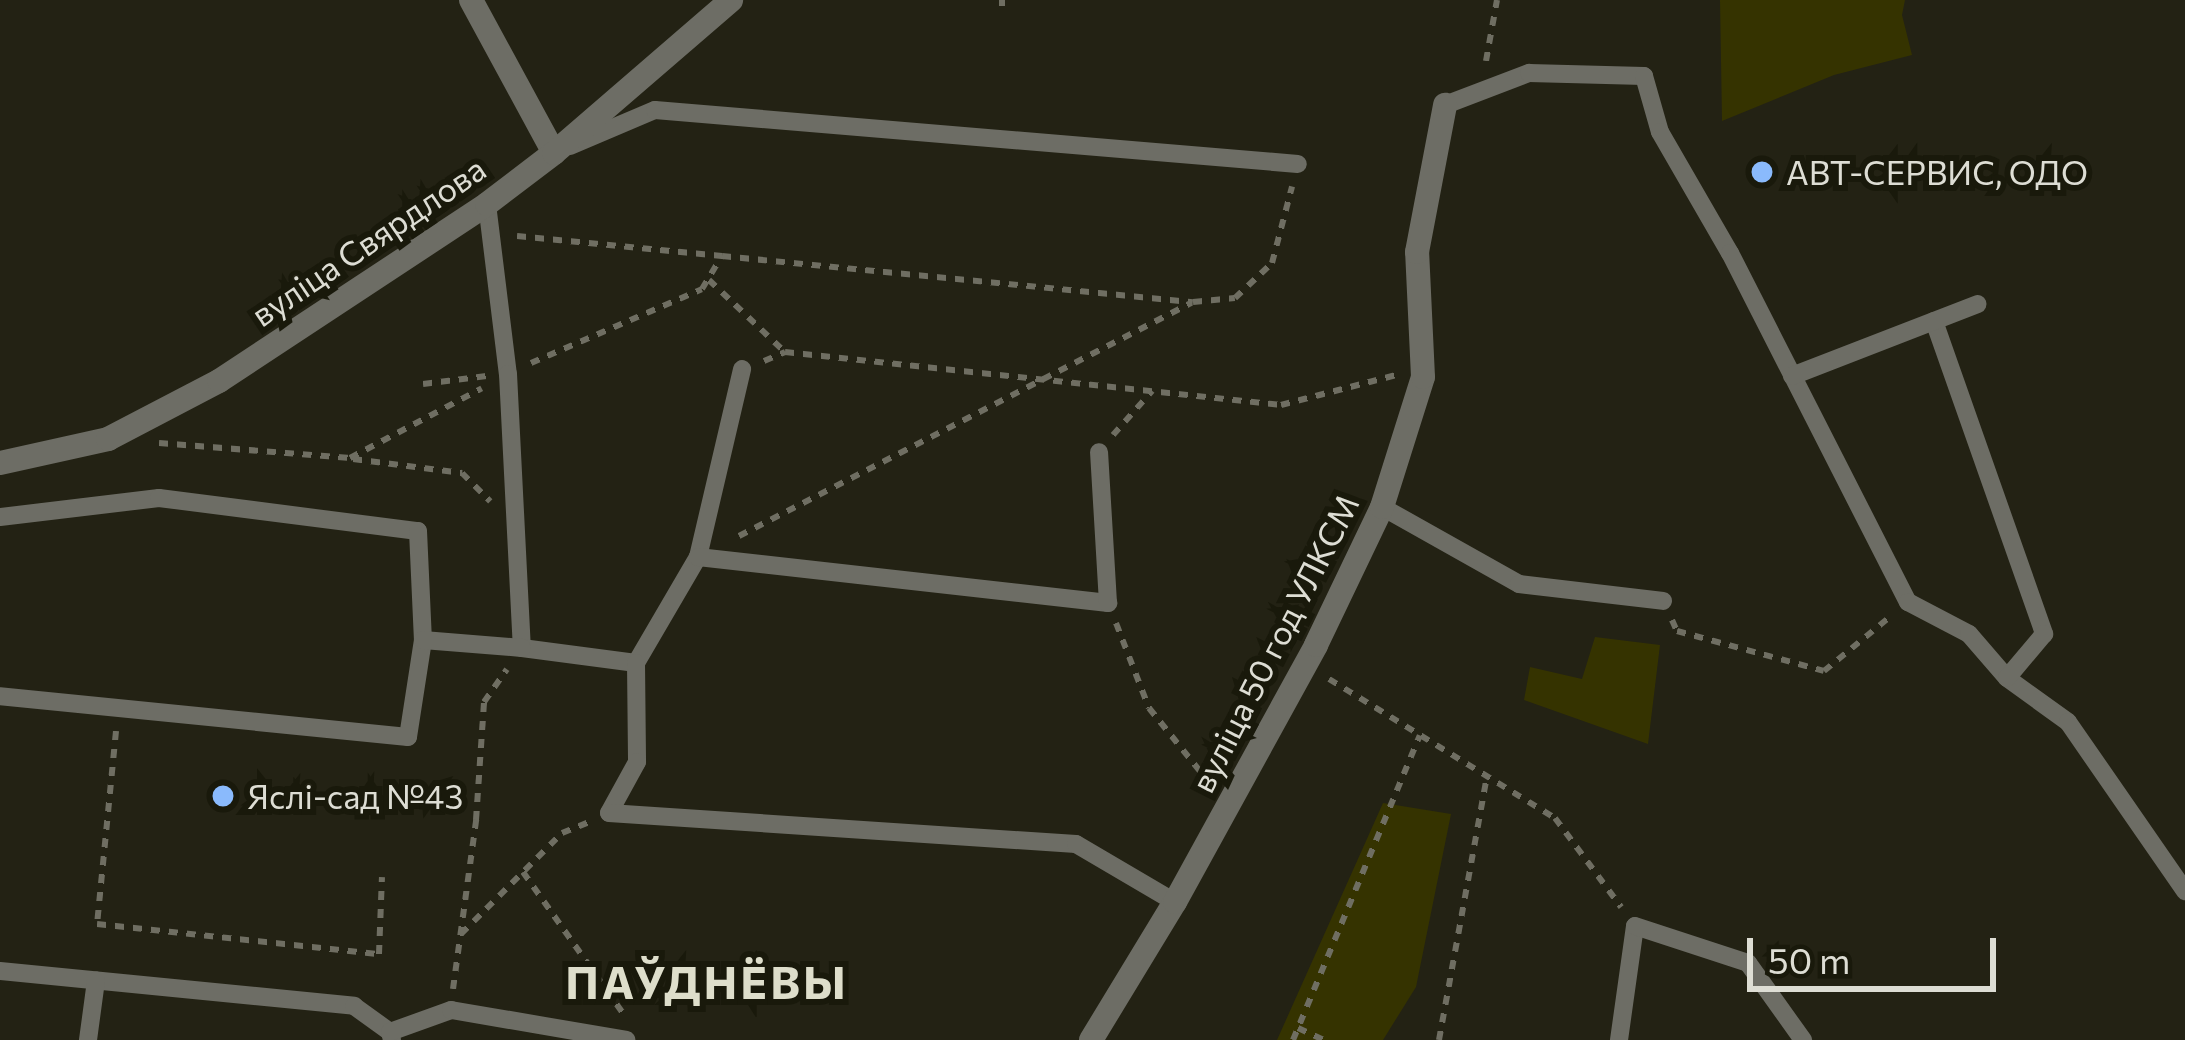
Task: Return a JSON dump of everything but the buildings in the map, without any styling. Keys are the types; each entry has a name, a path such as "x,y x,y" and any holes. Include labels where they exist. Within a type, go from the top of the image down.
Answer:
{"street":[{"path":"471,0 554,153"},
{"name":"вуліца Свярдлова","path":"0,463 108,440 219,381 487,204 554,153 731,0"},
{"name":"вуліца 50 год УЛКСМ","path":"1091,1040 1228,806 1382,507 1423,368 1417,252 1445,105"}],"lane":[{"path":"1445,105 1529,73 1644,76 1660,132 1908,602 1969,634 2007,678 2068,722 2185,891"},
{"path":"554,153 655,110 1298,164"},
{"path":"487,204 508,374 522,648"},
{"path":"1792,376 1978,304"},
{"path":"1934,321 2044,634 2007,678"},
{"path":"742,369 698,557 636,663 637,762 609,813 1076,844 1175,902"},
{"path":"698,557 1108,603 1099,452"},
{"path":"0,517 159,498 418,530 423,640 408,736 0,696"},
{"path":"1382,507 1520,584 1663,601"},
{"path":"423,640 636,663"},
{"path":"1618,1040 1635,926 1748,963 1803,1040"},
{"path":"0,971 354,1006 391,1036 451,1010 628,1031"},
{"path":"88,1040 96,981"}],"path":[{"path":"1480,92 1497,0"},
{"path":"490,234 1193,302 1235,298 1272,263 1298,164"},
{"path":"350,458 508,374 702,289 722,256"},
{"path":"708,279 785,352"},
{"path":"698,557 1193,302"},
{"path":"742,369 785,352 1281,405 1423,368"},
{"path":"423,384 508,374"},
{"path":"1099,452 1152,391"},
{"path":"108,440 350,458 461,473 516,528"},
{"path":"1663,601 1677,631 1824,671 1908,602"},
{"path":"1108,603 1149,707 1228,806"},
{"path":"451,1010 484,702 522,648"},
{"path":"1305,664 1556,818 1635,926"},
{"path":"119,709 97,924 379,953 382,877"},
{"path":"1293,1040 1420,735"},
{"path":"1439,1040 1487,776"},
{"path":"461,934 562,833 609,813"},
{"path":"523,872 628,1031"},
{"path":"1298,1028 1324,1040"}],"shaded area":[{"path":"1720,0 1905,0 1902,15 1912,55 1834,75 1722,121"},
{"path":"1595,637 1660,645 1648,744 1524,700 1530,667 1582,679"},
{"path":"1383,803 1451,814 1416,987 1383,1040 1277,1040"}],"place":[{"name":"АВТ-СЕРВИС, ОДО","path":"1762,172"},
{"name":"Яслі-сад №43","path":"223,796"}],"district":[{"name":"ПАЎДНЁВЫ","path":"707,981"}]}
